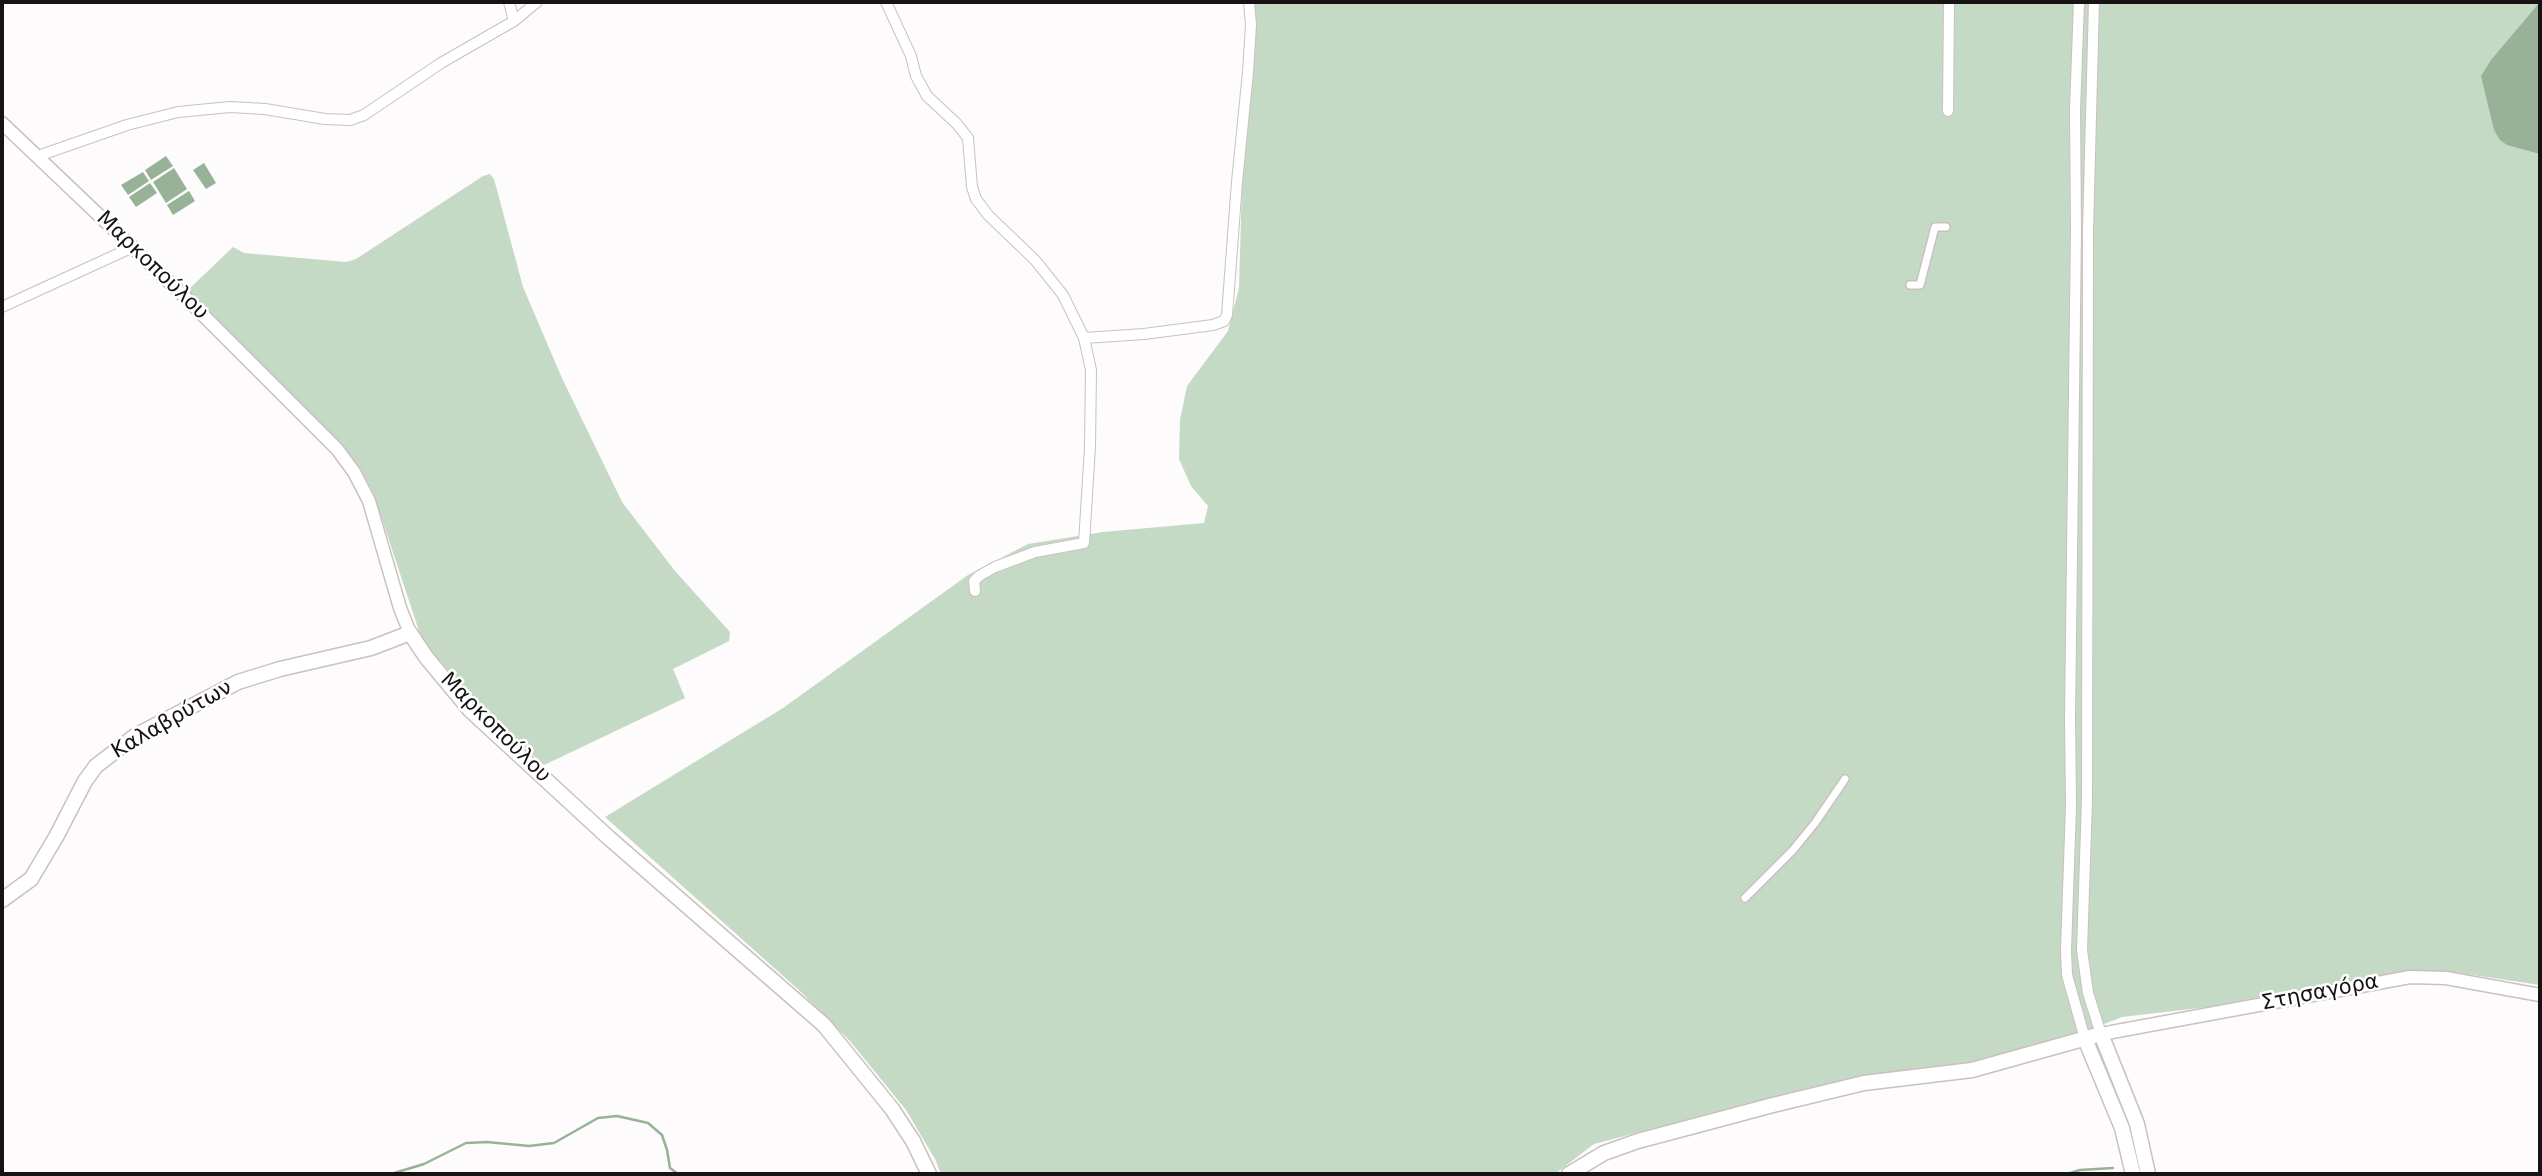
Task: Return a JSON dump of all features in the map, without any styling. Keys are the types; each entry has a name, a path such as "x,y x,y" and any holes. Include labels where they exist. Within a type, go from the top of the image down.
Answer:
{"main road":[{"name":"Καλαβρύτων","path":"2,900 31,879 96,766 135,736 238,682 280,669 371,648 410,633"},
{"name":"Μαρκοπούλου","path":"410,633 426,657 470,710 609,838 824,1026 892,1109 913,1141 929,1174"},
{"path":"1569,1174 1604,1153 1639,1141 1773,1105 1864,1083 1972,1070 2101,1034 2137,1124 2148,1174"},
{"path":"2085,1039 2122,1128 2133,1174"}],"street":[{"path":"509,2 514,22"},
{"path":"38,156 127,125 178,112 229,107 253,108 324,120 350,120 364,115 441,63 514,22 537,2"},
{"path":"886,2 927,96 968,138 972,187 976,199 988,215 1035,260 1063,295 1084,338 1091,370 1084,543 1035,552 995,567 979,576 974,582 975,591"},
{"path":"1084,338 1213,325 1224,321 1227,315 1248,72 1251,26 1249,2"},
{"path":"1948,111 1949,2"},
{"path":"2079,2 2075,110 2071,807 2066,930 2067,975 2085,1039"},
{"path":"2094,2 2088,230 2087,800 2082,950 2088,993 2101,1034"},
{"name":"Μαρκοπούλου","path":"2,123 133,247 337,449 354,472 369,501 400,608 410,633"},
{"path":"1910,285 1920,285 1935,227 1946,227"},
{"path":"2,307 133,247"},
{"path":"2070,718 2086,719"},
{"path":"1745,898 1793,850 1815,823 1844,779"},
{"name":"Στησαγόρα","path":"2101,1034 2410,977 2446,978 2540,995"}],"shaded area":[{"path":"1253,2 2540,2 2540,985 2446,971 2414,971 2234,1004 2122,1017 2053,1044 1976,1065 1889,1074 1808,1088 1594,1144 1555,1174 941,1174 906,1110 850,1041 800,991 605,817 783,708 968,575 1028,544 1103,532 1204,523 1208,506 1191,486 1179,459 1180,420 1187,386 1228,331 1239,288"},
{"path":"2540,2 2540,154 2507,145 2500,140 2494,130 2481,76 2491,60"},
{"path":"166,156 173,166 151,180 145,170"},
{"path":"204,163 216,183 206,189 193,170"},
{"path":"174,168 187,189 166,203 153,182"},
{"path":"143,172 149,181 128,195 121,185"},
{"path":"490,174 494,179 523,287 561,376 622,502 675,571 730,632 729,641 673,669 685,698 544,765 492,719 431,651 420,634 373,492 360,468 186,292 233,247 244,253 346,262 356,259"},
{"path":"150,183 157,193 136,207 129,197"},
{"path":"189,191 195,201 173,215 167,205"}],"waterway":[{"path":"391,1174 424,1164 466,1143 529,1146 554,1143 598,1118 617,1116 648,1123 662,1135 670,1168 678,1174"},
{"path":"2067,1174 2080,1170 2113,1168"}]}
